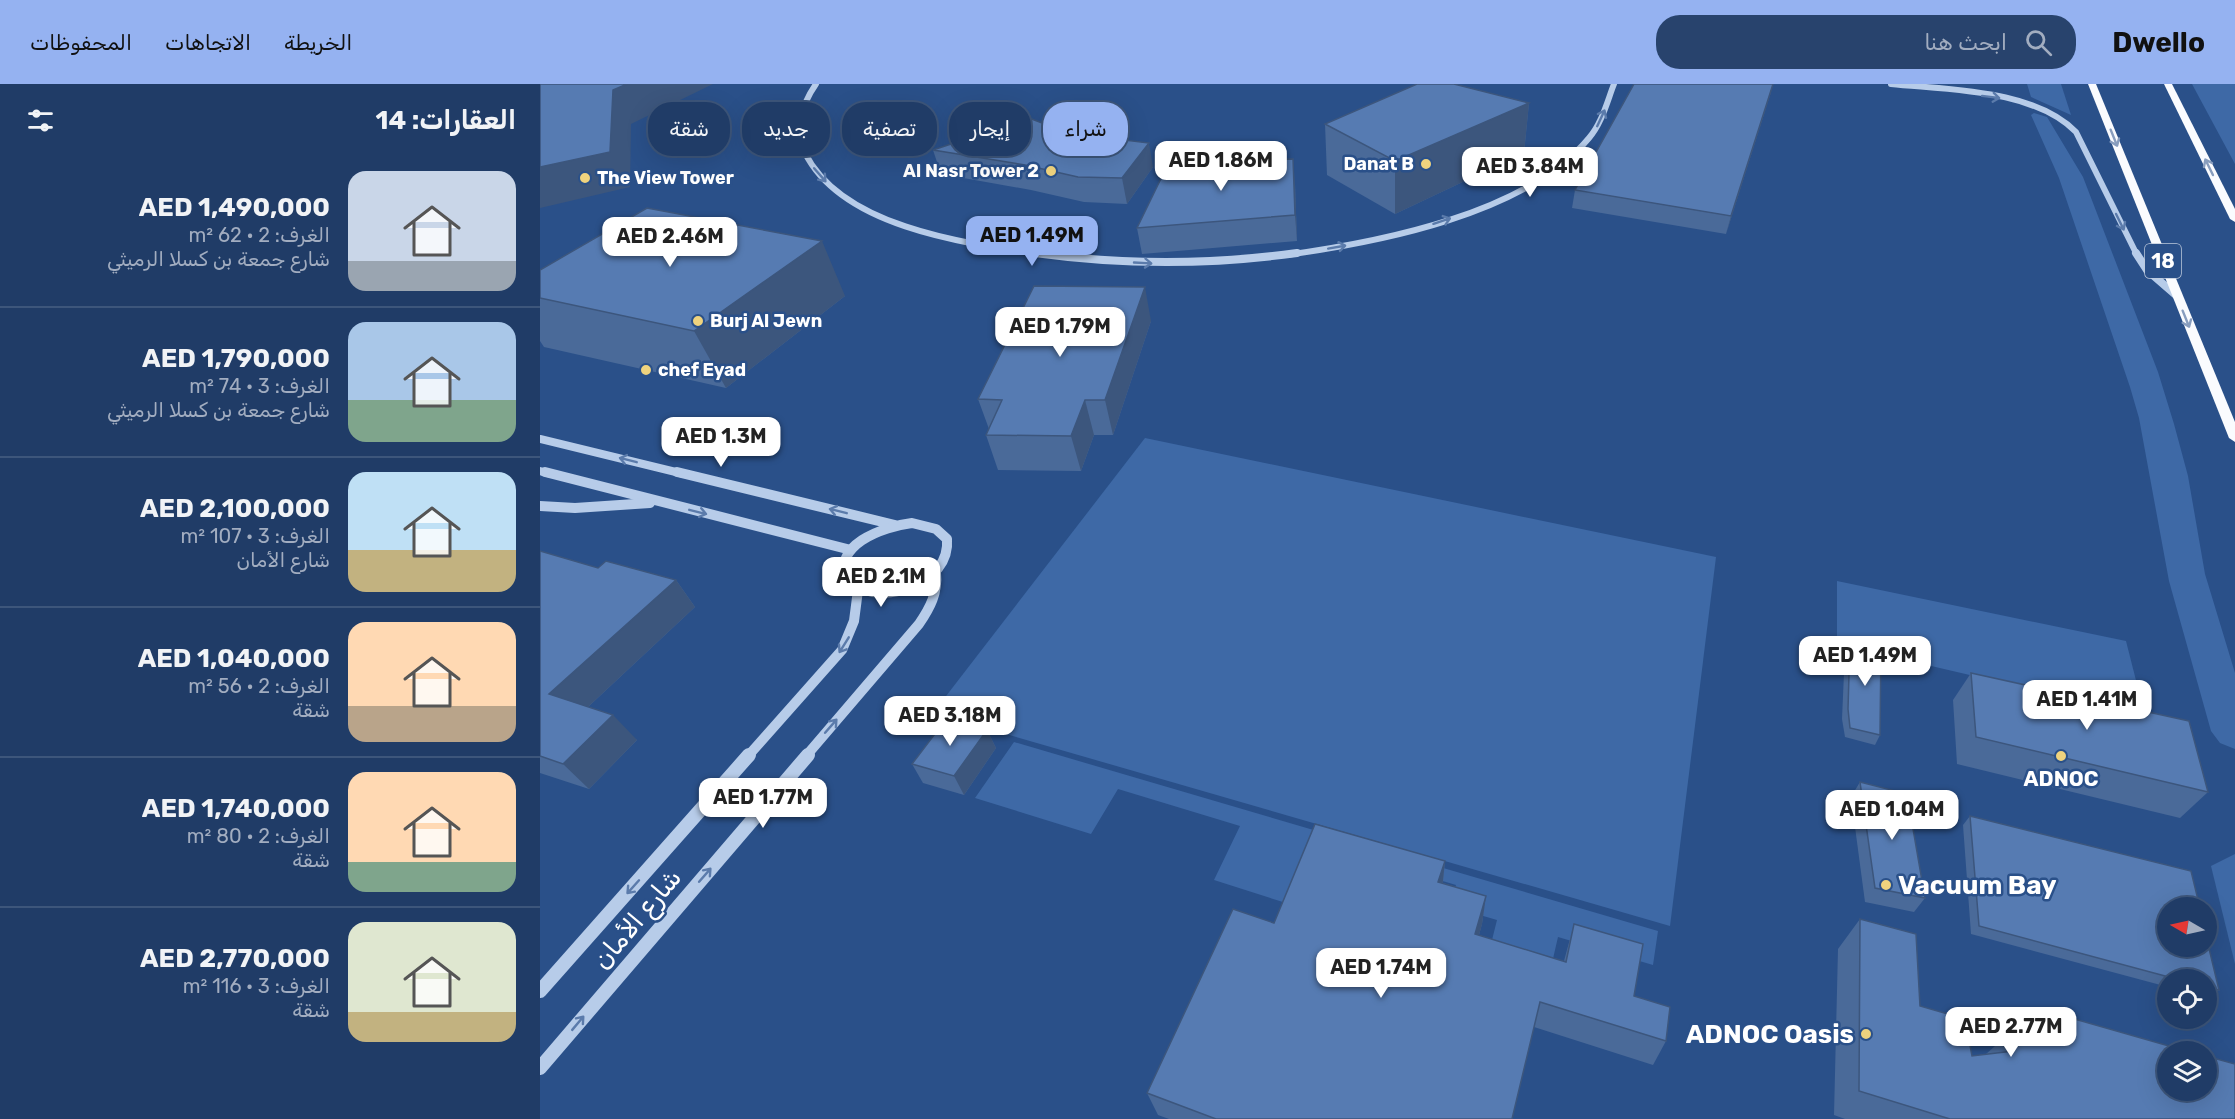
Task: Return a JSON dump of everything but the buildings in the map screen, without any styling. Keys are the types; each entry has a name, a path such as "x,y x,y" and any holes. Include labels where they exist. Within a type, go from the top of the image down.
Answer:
{"main road":[{"name":"18","path":"2092,84 2235,438"},
{"path":"2168,84 2235,219"}],"street":[{"path":"816,84 810,91 800,115 800,132 806,156 828,184 867,211 930,232 1002,249 1076,260 1159,264 1253,259 1356,244 1403,233 1485,206 1519,191 1571,156 1589,139 1601,121 1614,84"},
{"path":"1891,84 2018,100 2051,112 2068,122 2076,132 2138,257 2147,270 2177,296"},
{"path":"540,439 895,525"},
{"path":"540,471 851,550"},
{"path":"540,506 575,508 662,502"},
{"path":"928,524 940,530 948,538 950,549 946,561 936,573 922,583 898,592 872,594 858,590 848,582 844,572 845,561 851,550 863,539 895,525 928,524"},
{"name":"شارع الأمان","path":"540,1068 919,624 935,597 936,573"},
{"name":"شارع الأمان","path":"540,991 842,650 854,628 859,608 858,590"}],"shaded area":[{"path":"2027,84 2061,84 2071,115 2031,97"},
{"path":"2192,84 2235,84 2235,164"},
{"path":"2034,113 2047,117 2083,177 2158,372 2188,476 2205,574 2235,673 2235,749 2220,743 2211,731 2169,581 2139,418 2059,178 2031,115"},
{"path":"1145,438 1716,557 1670,926 933,713"},
{"path":"1837,581 2126,641 2145,716 1837,644"},
{"path":"1014,742 1658,931 1653,965 1558,937 1549,976 1488,956 1497,920 1449,906 1456,885 1312,842 1286,903 1214,880 1240,826 1118,789 1091,834 975,798"},
{"path":"2235,854 2235,964 2211,866"}],"place":[{"name":"Danat B","path":"1426,164"},
{"name":"Al Nasr Tower 2","path":"1051,171"},
{"name":"The View Tower","path":"585,178"},
{"name":"Burj Al Jewn","path":"698,321"},
{"name":"chef Eyad","path":"646,370"},
{"name":"ADNOC","path":"2061,756"},
{"name":"Vacuum Bay","path":"1886,885"},
{"name":"ADNOC Oasis","path":"1866,1034"}]}
